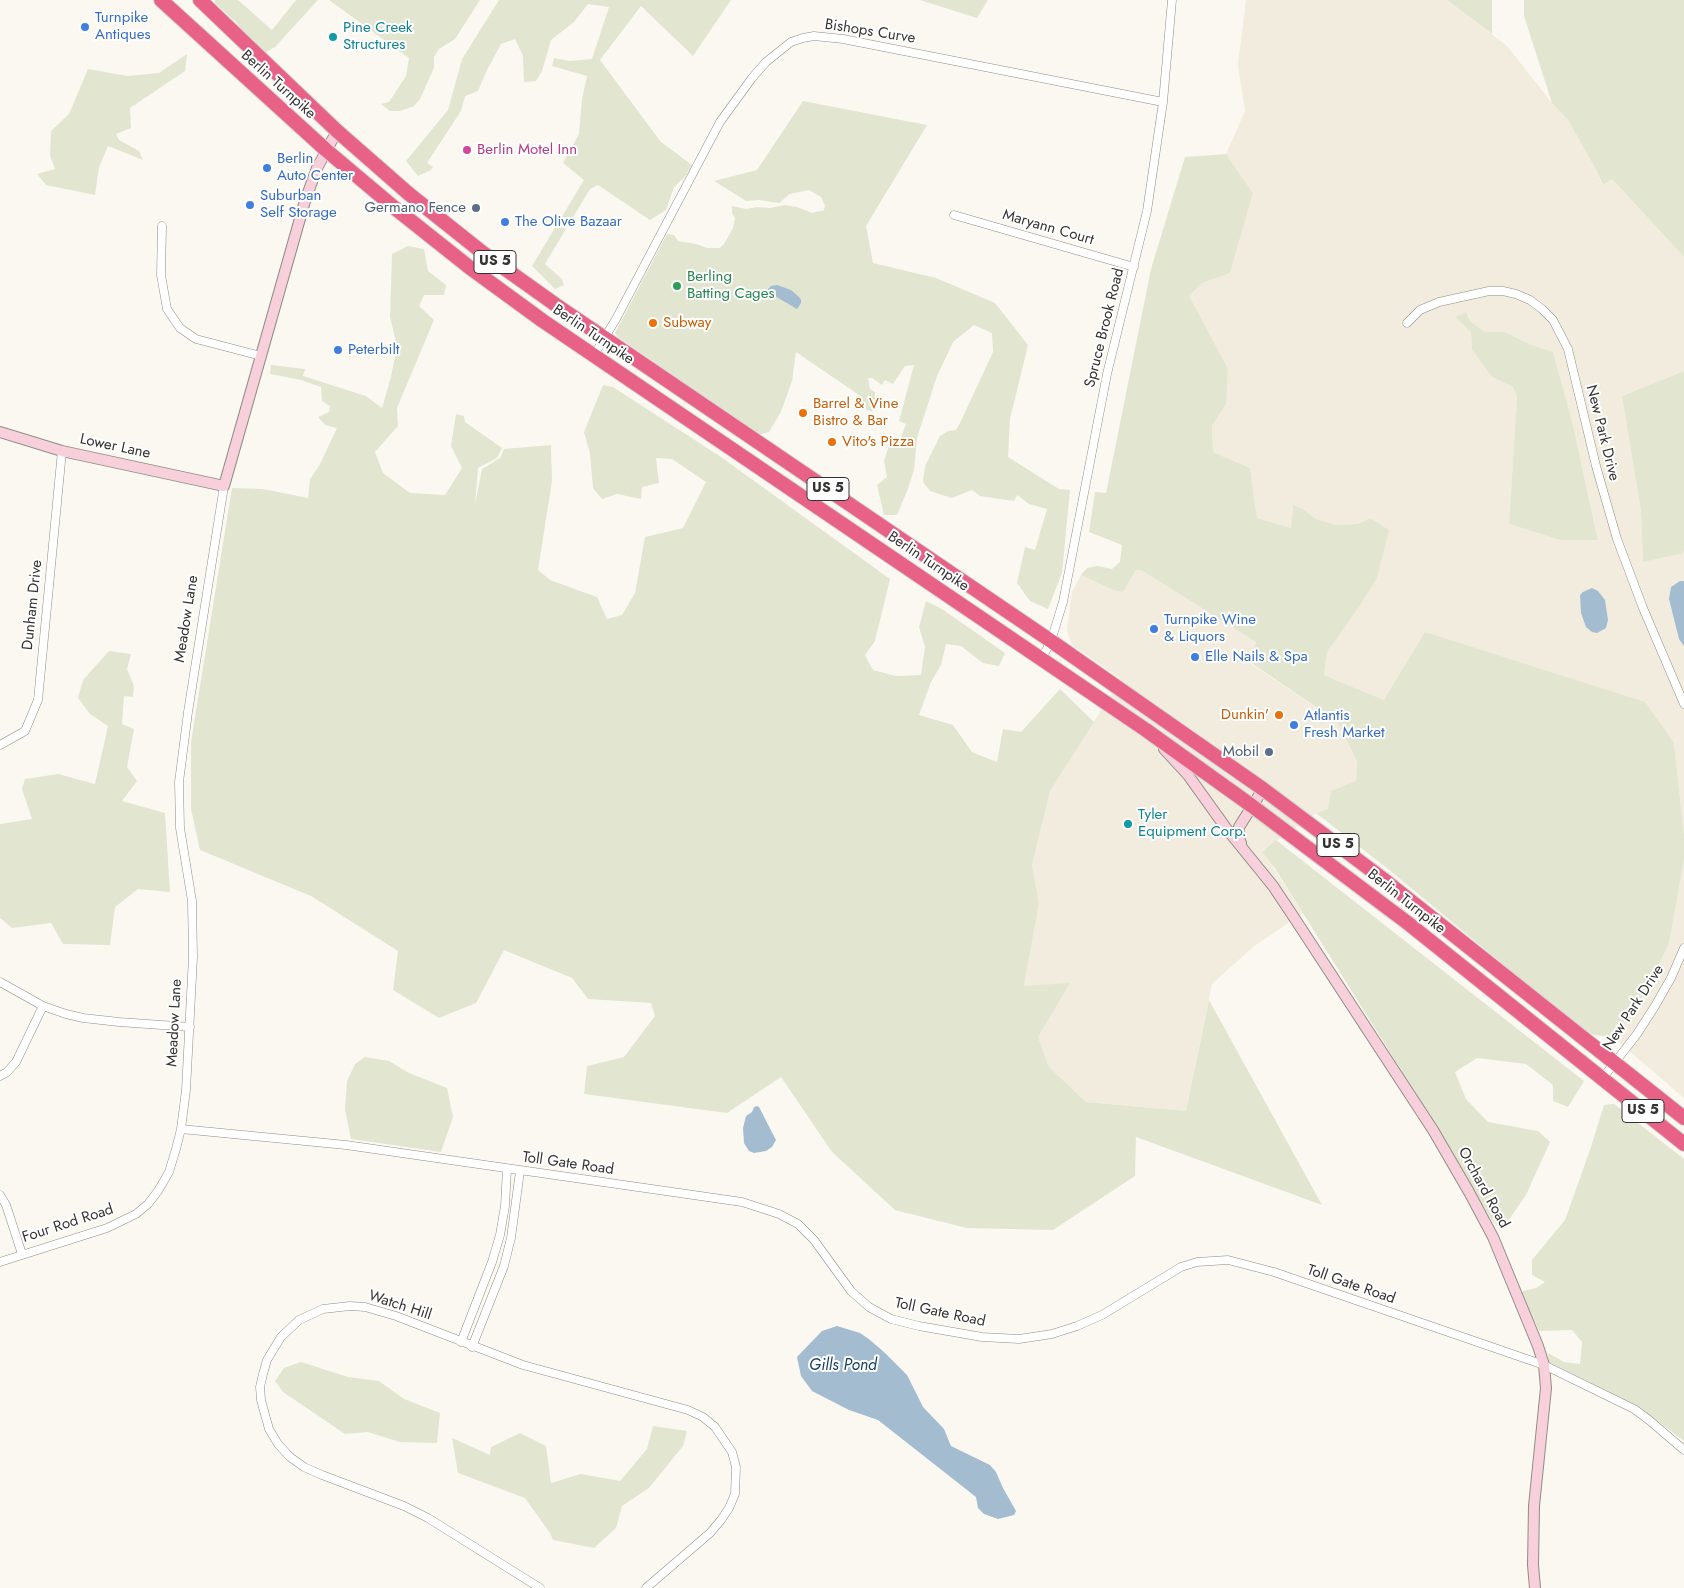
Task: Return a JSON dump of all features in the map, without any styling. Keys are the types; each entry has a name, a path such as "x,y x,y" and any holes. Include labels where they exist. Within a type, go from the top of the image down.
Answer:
{"highway":[{"name":"Berlin Turnpike","path":"161,0 326,150 469,267 594,355 1042,658 1252,806 1370,894 1684,1144"},
{"name":"Berlin Turnpike","path":"200,0 337,131 446,224 518,279 1051,641 1263,789 1390,884 1684,1118"}],"street":[{"name":"Spruce Brook Road","path":"1042,658 1051,641 1067,582 1107,374 1147,211 1163,102 1172,0"},
{"name":"Bishops Curve","path":"594,355 605,338 720,122 746,85 761,68 791,42 814,36 843,39 1163,102"},
{"name":"Meadow Lane","path":"181,1129 186,1090 193,957 192,901 180,828 179,782 188,712 224,486 304,200 317,168 337,131"},
{"name":"Maryann Court","path":"954,215 1134,266"},
{"path":"162,226 161,275 166,309 180,328 196,339 260,356"},
{"name":"New Park Drive","path":"1407,323 1420,310 1439,302 1489,291 1516,294 1530,300 1553,320 1568,349 1596,466 1617,539 1643,608 1684,704"},
{"name":"Lower Lane","path":"0,432 62,451 224,486"},
{"name":"Dunham Drive","path":"0,745 25,731 38,700 62,451"},
{"name":"Orchard Road","path":"1146,730 1183,770 1296,919 1433,1130 1493,1237 1544,1365 1546,1388 1537,1465 1533,1529 1535,1588"},
{"name":"Orchard Road","path":"1247,852 1238,836 1239,827 1263,789"},
{"name":"New Park Drive","path":"1602,1079 1637,1034 1655,1006 1671,978 1684,948"},
{"path":"0,982 43,1006 66,1014 83,1018 190,1027"},
{"path":"0,1076 16,1062 43,1006"},
{"name":"Toll Gate Road","path":"181,1129 316,1141 714,1197 762,1207 798,1224 814,1240 851,1291 869,1307 891,1319 982,1337 1019,1339 1052,1334 1078,1326 1102,1315 1180,1267 1197,1262 1228,1260 1274,1272 1544,1365 1634,1409 1684,1450"},
{"name":"Four Rod Road","path":"0,1262 107,1228 136,1214 148,1204 169,1172 181,1129"},
{"path":"461,1342 500,1235 508,1169"},
{"path":"472,1347 509,1247 520,1170"},
{"path":"0,1194 6,1205 22,1254"},
{"path":"505,1206 516,1208"},
{"path":"482,1288 493,1292"},
{"name":"Watch Hill","path":"540,1588 428,1518 304,1467 290,1457 278,1444 269,1429 264,1414 260,1387 267,1360 281,1337 299,1320 323,1309 350,1306 365,1307 396,1316 472,1347 523,1365 688,1410 704,1417 716,1427 732,1452 736,1467 735,1494 729,1508 710,1533 646,1588"}],"shaded area":[{"path":"1246,0 1447,0 1507,46 1552,103 1568,120 1595,168 1602,185 1612,179 1684,257 1684,371 1622,396 1641,512 1643,561 1682,553 1684,550 1684,835 1674,743 1384,700 1324,675 1327,652 1357,610 1370,518 1357,524 1336,525 1316,519 1303,509 1293,506 1291,528 1257,518 1250,468 1213,452 1212,426 1226,404 1189,296 1202,283 1230,273 1253,193 1226,154 1245,111 1238,65","holes":["1467,312 1471,322 1485,332 1505,332 1529,344 1553,352 1573,425 1598,539 1560,540 1509,524 1517,397 1513,387 1492,377 1472,350"]},
{"path":"1136,570 1141,570 1256,642 1250,663 1338,722 1357,762 1356,781 1331,791 1328,809 1316,813 1262,851 1303,913 1253,947 1212,984 1186,1111 1086,1102 1049,1067 1038,1037 1024,986 1039,903 1032,865 1050,791 1121,679 1072,645 1067,630 1072,592 1081,575 1113,590 1123,592"},
{"path":"1684,860 1684,1098 1613,1037 1646,991 1669,943"}],"green space":[{"path":"215,0 238,0 272,30 296,0 318,0 275,47 266,52 215,3"},
{"path":"329,0 480,0 455,39 439,49 434,57 434,68 420,99 414,106 400,111 390,111 381,104 389,102 406,76 409,58"},
{"path":"499,0 731,0 693,56 641,6 600,60 661,142 692,165 684,178 674,187 666,210 650,220 598,185 590,189 545,264 562,279 564,285 555,289 532,266 584,180 563,163 579,134 582,99 587,76 552,66 554,58 570,61 592,59 609,7 588,4 574,22 551,40 542,71 536,81 524,82 523,56 515,39 501,44 478,91 465,96 461,111 427,163 433,167 431,170 418,176 406,161 448,110 462,59"},
{"path":"920,0 988,0 977,18"},
{"path":"1447,0 1492,0 1492,34"},
{"path":"1524,0 1684,0 1684,257 1612,179 1603,185 1568,120 1552,103 1524,16"},
{"path":"187,54 185,71 130,108 131,128 116,134 119,140 139,151 143,160 108,146 99,167 95,195 46,185 37,174 55,169 50,155 51,131 69,114 88,69 128,76 159,73"},
{"path":"803,101 927,125 866,226 873,263 936,278 995,303 1028,345 1010,419 1008,457 1059,489 1070,490 1062,573 1048,609 1030,601 1017,583 1025,547 1035,550 1047,509 1029,504 1017,495 1014,501 980,496 972,490 952,498 930,491 923,482 925,466 940,436 948,431 956,430 993,352 992,333 974,325 953,342 937,376 917,438 914,470 907,491 897,515 884,515 877,485 887,477 884,461 890,442 899,443 906,424 899,421 914,365 905,366 893,384 885,380 882,385 872,378 868,378 870,389 875,392 873,412 856,404 859,395 796,352 792,381 781,412 769,432 759,435 618,337 615,333 667,234 674,235 678,241 707,248 720,248 733,228 735,218 732,213 732,206 746,209 785,205 812,213 824,210 825,206 821,197 809,190 790,194 779,203 759,200 746,201 714,181 757,170"},
{"path":"1226,154 1253,193 1230,273 1202,283 1189,296 1228,369 1226,404 1212,426 1213,452 1250,468 1257,518 1291,528 1293,505 1303,509 1316,519 1336,525 1357,524 1370,518 1389,530 1377,578 1327,652 1324,675 1384,700 1425,632 1645,702 1674,743 1684,835 1684,860 1669,943 1646,991 1613,1037 1594,1035 1580,1028 1388,869 1316,813 1328,809 1331,791 1356,781 1357,762 1338,722 1250,662 1256,642 1141,570 1136,570 1123,592 1113,590 1081,575 1087,568 1097,566 1112,569 1120,562 1122,545 1089,532 1095,492 1106,493 1151,269 1185,157"},
{"path":"408,246 424,249 428,271 446,285 444,295 424,295 419,306 434,320 397,408 398,426 375,452 383,473 410,493 445,495 462,468 451,446 456,414 464,416 465,422 502,448 497,458 478,468 475,505 482,469 500,458 504,449 551,445 552,481 538,570 550,580 597,597 607,619 622,615 635,593 645,537 683,528 706,482 672,459 656,458 659,483 642,487 641,499 617,494 602,499 593,488 590,453 584,432 603,385 613,387 721,457 890,579 875,641 865,655 873,670 896,676 921,675 925,647 919,627 926,601 942,609 1005,653 999,666 983,663 961,646 946,644 941,665 931,682 919,715 953,725 972,752 997,762 1003,729 1021,732 1060,689 1094,722 1050,791 1032,865 1039,903 1024,986 1070,983 1038,1037 1049,1067 1086,1102 1186,1111 1209,1000 1322,1205 1136,1137 1135,1176 1053,1230 967,1228 895,1210 832,1152 781,1077 727,1113 584,1094 587,1066 624,1057 655,1016 651,1003 588,999 572,978 504,950 476,1003 439,1018 393,990 398,951 311,896 200,850 191,809 191,742 232,488 263,489 308,498 310,479 319,466 337,428 325,425 318,417 329,412 330,406 322,401 321,387 301,380 270,374 271,365 305,369 303,376 366,396 382,408 397,346 390,317 392,254"},
{"path":"1466,312 1471,322 1485,332 1505,332 1529,344 1553,352 1573,425 1598,540 1560,540 1509,524 1517,397 1513,387 1492,377 1472,350 1471,332 1455,317"},
{"path":"1684,371 1684,550 1683,553 1643,562 1641,512 1622,396"},
{"path":"109,651 131,654 127,669 134,686 133,697 124,696 122,724 134,729 127,767 137,781 122,801 165,813 170,892 138,889 115,907 110,945 63,944 51,923 12,928 0,918 0,824 32,819 22,789 25,779 58,774 95,784 108,726 90,714 78,698 83,680"},
{"path":"1276,840 1584,1081 1568,1107 1553,1101 1553,1085 1526,1064 1477,1058 1455,1072 1466,1099 1488,1122 1538,1131 1550,1142 1526,1195 1501,1231 1491,1219 1421,1102 1276,870 1262,852"},
{"path":"365,1057 389,1061 409,1073 447,1088 453,1117 441,1152 351,1139 345,1110 347,1081 355,1064"},
{"path":"1614,1104 1684,1159 1684,1441 1639,1407 1549,1362 1548,1353 1564,1362 1580,1364 1582,1342 1572,1330 1539,1331 1522,1296 1523,1291 1536,1288 1545,1282 1532,1275 1532,1260 1565,1220 1604,1105"},
{"path":"301,1362 348,1377 379,1381 404,1399 440,1413 437,1443 400,1442 368,1432 345,1434 283,1392 275,1381 284,1368"},
{"path":"653,1426 687,1431 683,1446 649,1488 622,1506 616,1528 594,1548 553,1540 525,1498 458,1473 452,1438 490,1455 491,1447 520,1433 546,1446 551,1483 581,1474 620,1481 647,1449"}],"water":[{"path":"777,285 791,290 799,297 801,303 797,309 768,292 771,286"},
{"path":"1680,581 1684,581 1684,646 1679,639 1669,599 1671,587"},
{"path":"1592,588 1598,591 1605,600 1608,620 1606,628 1597,633 1592,632 1586,627 1581,613 1580,595"},
{"path":"757,1106 776,1140 772,1147 766,1151 754,1153 749,1151 744,1143 743,1128 746,1116"},
{"name":"Gills Pond","path":"837,1326 860,1333 870,1340 907,1375 923,1407 944,1429 951,1446 990,1465 996,1472 1016,1511 1014,1515 998,1519 984,1514 978,1508 976,1497 878,1420 849,1410 812,1391 801,1376 797,1357 822,1331"}],"place":[{"name":"Turnpike Antiques","path":"85,27"},
{"name":"Pine Creek Structures","path":"333,37"},
{"name":"Berlin Motel Inn","path":"467,150"},
{"name":"Berlin Auto Center","path":"267,168"},
{"name":"Suburban Self Storage","path":"250,205"},
{"name":"Germano Fence","path":"476,208"},
{"name":"The Olive Bazaar","path":"505,222"},
{"name":"Berling Batting Cages","path":"677,286"},
{"name":"Subway","path":"653,323"},
{"name":"Peterbilt","path":"338,350"},
{"name":"Barrel & Vine Bistro & Bar","path":"803,413"},
{"name":"Vito's Pizza","path":"832,442"},
{"name":"Turnpike Wine & Liquors","path":"1154,629"},
{"name":"Elle Nails & Spa","path":"1195,657"},
{"name":"Dunkin'","path":"1279,715"},
{"name":"Atlantis Fresh Market","path":"1294,725"},
{"name":"Mobil","path":"1269,752"},
{"name":"Tyler Equipment Corp.","path":"1128,824"}]}
